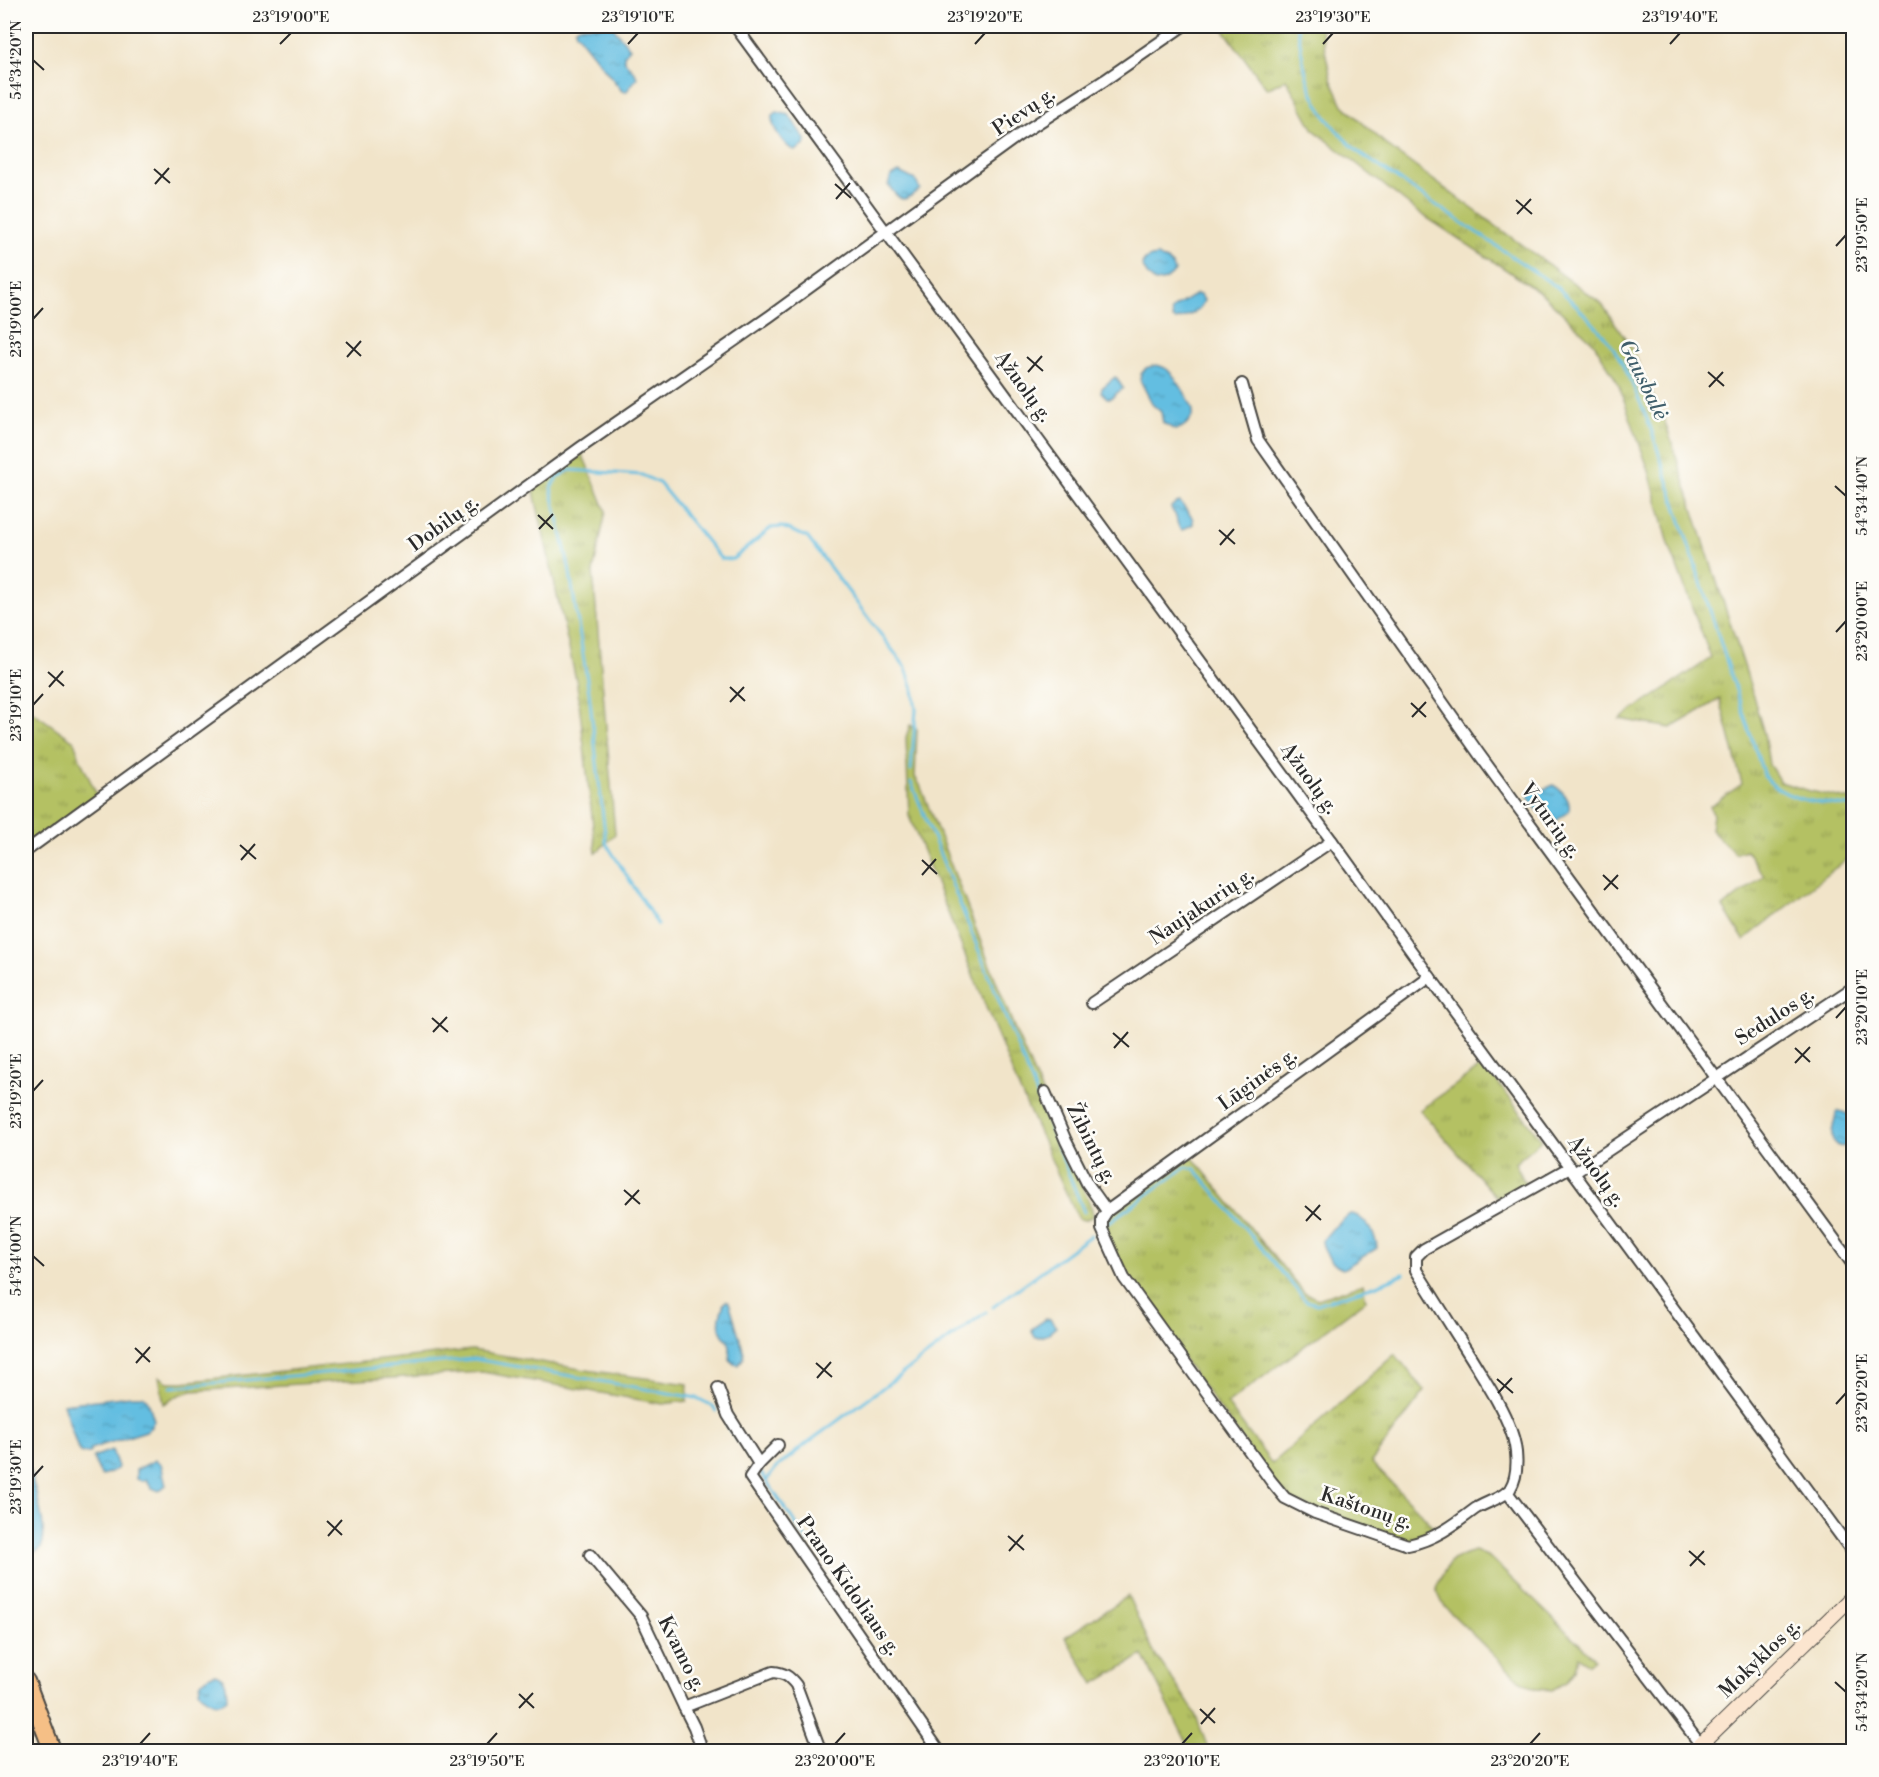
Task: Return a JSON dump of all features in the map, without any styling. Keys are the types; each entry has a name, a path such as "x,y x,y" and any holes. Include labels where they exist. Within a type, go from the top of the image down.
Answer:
{"highway":[{"path":"26,1681 31,1710 53,1752"}],"main road":[{"name":"Mokyklos g.","path":"1697,1748 1854,1595"}],"street":[{"name":"Ąžuolų g.","path":"735,26 1854,1554"},
{"name":"Pievų g.","path":"887,232 1019,135 1183,26"},
{"name":"Dobilų g.","path":"26,851 542,476 887,232"},
{"name":"Vyturių g.","path":"1242,384 1258,440 1485,762 1854,1266"},
{"name":"Naujakurių g.","path":"1092,1003 1332,841"},
{"name":"Lūginės g.","path":"1107,1211 1430,977"},
{"name":"Sedulos g.","path":"1572,1170 1854,987"},
{"name":"Žibintų g.","path":"1046,1092 1066,1141 1087,1183 1107,1211"},
{"path":"1572,1170 1424,1249 1416,1257 1416,1270 1489,1386 1511,1430 1515,1443 1515,1476 1507,1492 1697,1748"},
{"name":"Kaštonų g.","path":"1107,1211 1102,1219 1102,1229 1124,1278 1285,1498 1315,1513 1408,1545 1420,1543 1441,1534 1484,1503 1507,1492"},
{"path":"718,1388 728,1415 759,1464 778,1445"},
{"name":"Prano Kidoliaus g.","path":"759,1464 750,1477 940,1752"},
{"name":"Kvamo g.","path":"590,1555 641,1616 684,1707 772,1672 783,1672 796,1685 821,1752"},
{"path":"684,1707 694,1726 703,1752"}],"green space":[{"path":"1221,26 1320,26 1331,79 1343,105 1390,148 1602,304 1630,345 1665,422 1747,675 1764,734 1769,764 1780,782 1853,800 1853,854 1744,940 1723,907 1764,876 1746,850 1735,854 1711,830 1713,815 1710,806 1742,784 1720,699 1671,728 1620,719 1711,658 1670,548 1649,471 1618,383 1594,343 1540,292 1418,212 1314,130 1286,79 1267,89"},
{"path":"580,448 606,511 593,572 615,834 596,853 577,684 532,483"},
{"path":"26,707 74,741 98,797 26,851"},
{"path":"910,725 917,729 915,777 1017,1035 1092,1209 1093,1216 1085,1220 1079,1219 1074,1210 1017,1084 909,816 906,737"},
{"path":"1484,1065 1542,1140 1515,1163 1526,1185 1499,1200 1420,1110"},
{"path":"1188,1152 1304,1293 1318,1299 1363,1284 1366,1300 1227,1404 1272,1464 1395,1354 1425,1391 1371,1462 1441,1534 1408,1545 1285,1498 1124,1278 1102,1219"},
{"path":"472,1350 586,1370 688,1384 687,1401 663,1404 482,1372 192,1391 179,1395 164,1404 159,1376 168,1382 183,1382"},
{"path":"1475,1551 1489,1557 1594,1658 1588,1664 1578,1656 1575,1670 1566,1682 1552,1690 1536,1689 1519,1680 1444,1606 1436,1589 1442,1574 1454,1560"},
{"path":"1128,1596 1153,1651 1194,1711 1209,1751 1191,1751 1143,1655 1094,1684 1065,1637"}],"water":[{"path":"579,26 612,26 630,48 624,55 624,60 637,78 626,92 622,91 576,33 575,29"},
{"path":"777,112 789,115 806,141 805,145 795,151 783,141 773,125 772,115"},
{"path":"899,172 915,180 920,189 906,199 896,195 888,185 891,176"},
{"path":"1158,256 1170,263 1175,271 1166,279 1155,282 1148,276 1142,265 1148,258"},
{"path":"1196,294 1204,300 1200,308 1189,316 1173,319 1171,311"},
{"path":"1156,365 1172,374 1192,407 1193,415 1189,421 1175,430 1163,423 1161,412 1153,405 1140,380 1146,368"},
{"path":"1115,377 1123,388 1111,398 1107,398 1101,392 1102,388"},
{"path":"1180,502 1193,519 1193,524 1182,530 1171,507"},
{"path":"1553,785 1560,790 1569,803 1569,811 1556,821 1539,812 1528,796 1534,788 1545,789"},
{"path":"1839,1111 1851,1117 1853,1125 1853,1140 1843,1146 1835,1144 1832,1137 1836,1113"},
{"path":"1350,1214 1360,1218 1368,1226 1375,1238 1377,1248 1343,1269 1329,1258 1322,1241"},
{"path":"726,1301 729,1302 744,1353 744,1358 738,1365 730,1360 730,1347 719,1323"},
{"path":"1046,1319 1050,1319 1056,1327 1044,1336 1035,1337 1032,1332 1033,1328"},
{"path":"143,1396 148,1401 154,1420 151,1427 146,1431 90,1449 90,1453 82,1453 78,1449 63,1404"},
{"path":"112,1450 118,1467 101,1476 93,1457"},
{"path":"155,1460 161,1464 166,1485 159,1491 152,1488 146,1479 142,1481 136,1479 136,1470"},
{"path":"26,1461 38,1498 43,1532 42,1545 37,1552 26,1550"},
{"path":"215,1674 222,1678 226,1687 227,1699 219,1703 208,1700 199,1690 201,1682"}],"waterway":[{"name":"Gausbalė","path":"1297,26 1308,82 1325,115 1344,138 1358,152 1557,287 1594,324 1614,349 1650,426 1764,776 1783,792 1793,796 1805,800 1854,807"},
{"path":"658,925 606,843 589,692 569,567 551,488 558,477 570,470 642,475 659,483 721,559 733,559 771,528 782,527 807,537 906,668 913,689 916,710 911,770"},
{"path":"911,782 1084,1212"},
{"path":"1109,1222 1186,1167 1195,1169 1306,1301 1317,1304 1404,1274"},
{"path":"993,1307 1091,1235"},
{"path":"766,1481 776,1468 810,1441 986,1312"},
{"path":"171,1387 474,1359 697,1398 711,1405 716,1411"},
{"path":"727,1426 742,1446"},
{"path":"761,1473 809,1543"},
{"path":"910,1690 923,1711"}]}
